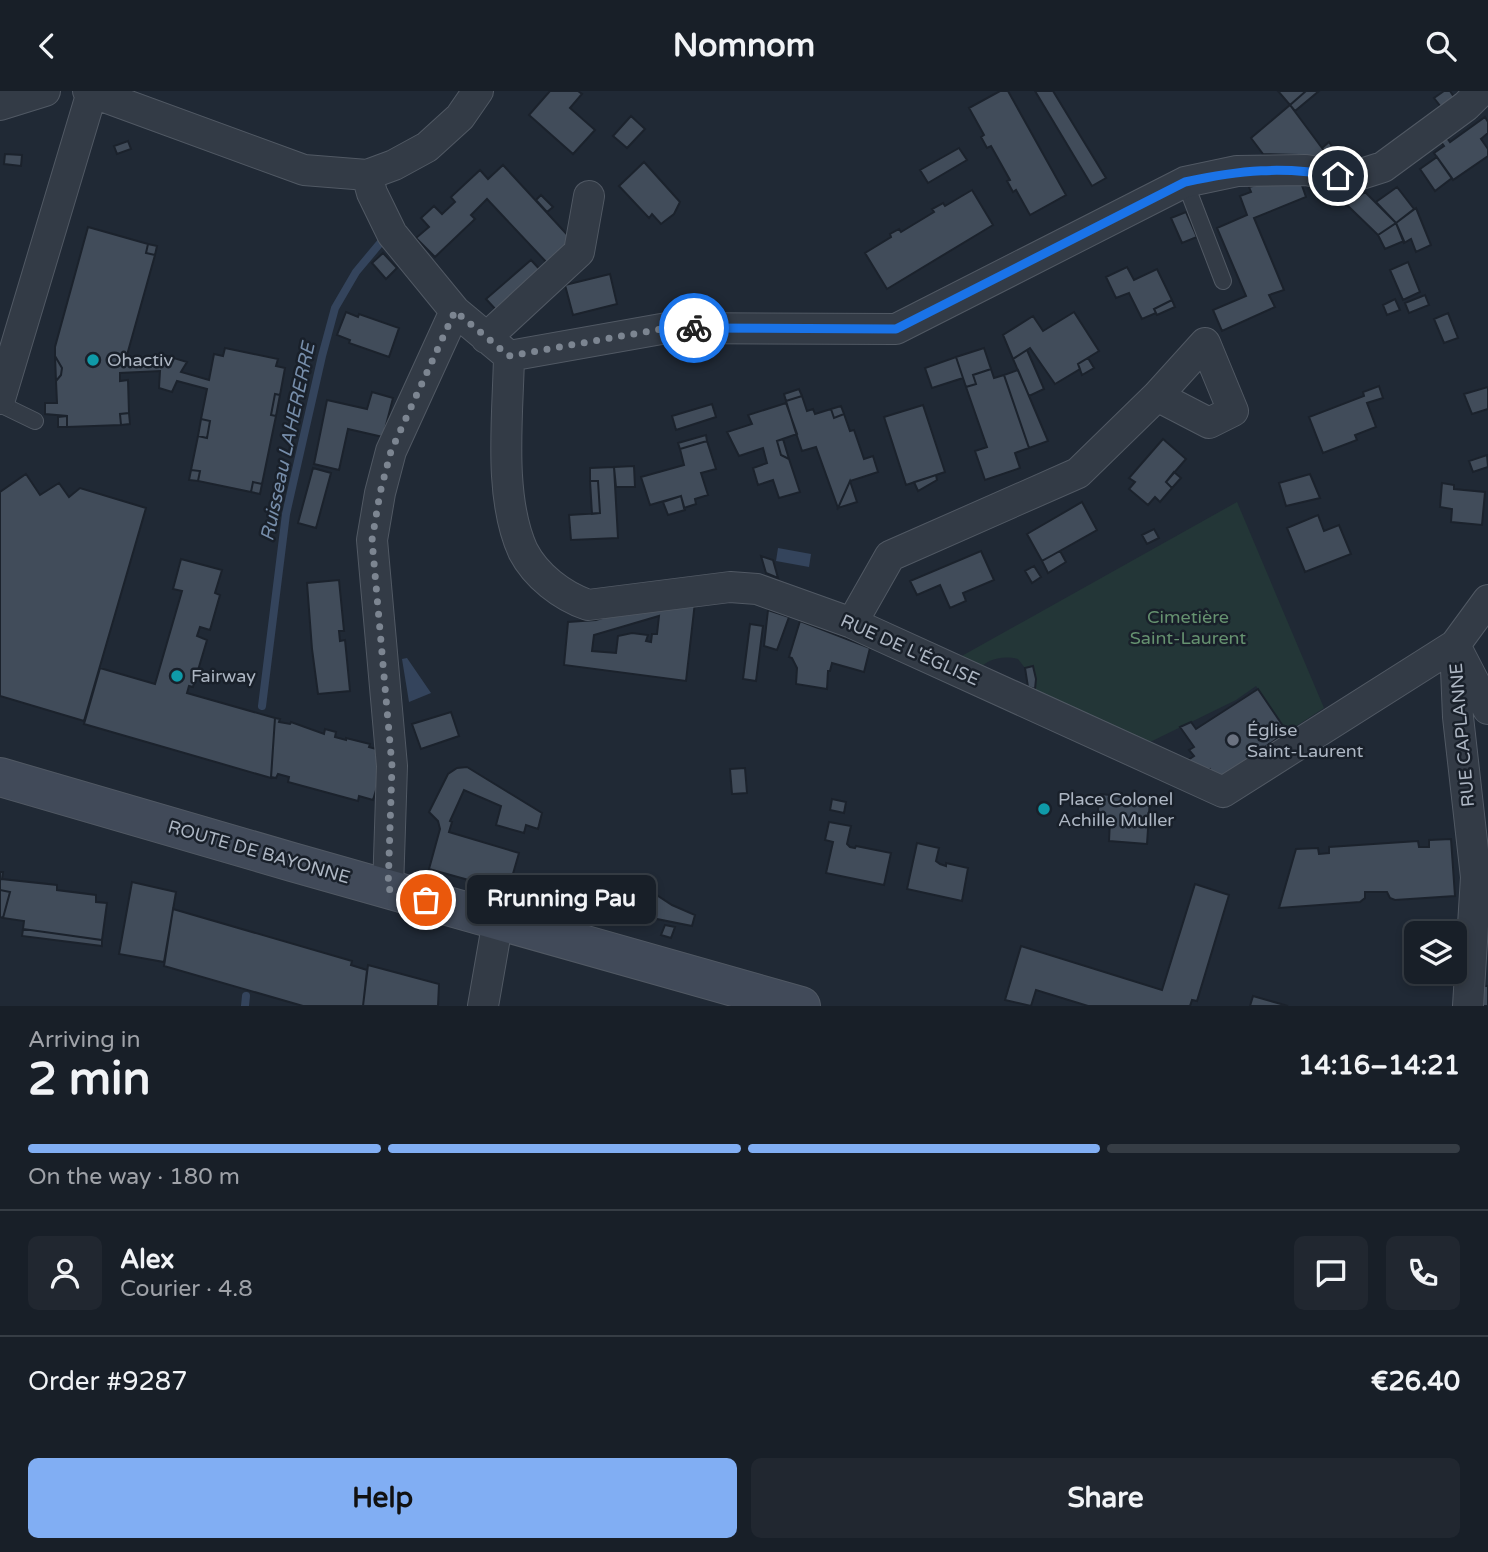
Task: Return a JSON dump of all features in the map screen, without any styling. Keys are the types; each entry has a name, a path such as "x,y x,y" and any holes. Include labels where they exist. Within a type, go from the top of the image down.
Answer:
{"main road":[{"name":"ROUTE DE BAYONNE","path":"0,777 801,1006"}],"street":[{"path":"0,105 45,91"},
{"path":"0,402 90,91 304,170 367,175 394,165 427,147 460,117 478,91"},
{"path":"367,175 372,193 392,234 455,311 498,347 667,328 896,329 1185,182 1237,171 1306,170 1338,176 1359,175 1384,167 1466,106 1481,91"},
{"path":"498,347 579,252 589,196"},
{"path":"388,889 392,766 372,540 391,451 455,311"},
{"name":"RUE DE L'ÉGLISE","path":"498,347 515,527 524,553 539,573 557,590 588,605 730,587 757,589 852,623 1223,792 1455,645"},
{"path":"852,623 890,556 1078,473 1157,396"},
{"name":"RUE CAPLANNE","path":"1468,1006 1476,877 1458,717 1455,645 1488,600"},
{"path":"1455,645 1488,709"},
{"path":"484,1006 498,920"}],"lane":[{"path":"1185,182 1223,281"},
{"path":"0,402 35,421"}],"green space":[{"name":"Cimetière Saint-Laurent","path":"1237,502 1324,708 1287,732 1256,686 1236,700 1146,744 1028,687 1025,668 1018,659 995,659 976,672 951,662"}],"water":[{"path":"778,548 811,554 809,567 776,561"},
{"path":"407,658 431,693 409,702 402,659"}],"building":[{"path":"550,91 578,91 582,94 570,108 595,130 573,154 529,115"},
{"path":"1000,91 1008,91 1066,195 1030,215 1016,190 1013,192 1007,181 1010,180 991,146 987,148 981,137 984,135 969,108"},
{"path":"1035,91 1053,91 1106,178 1092,186"},
{"path":"1278,91 1306,91 1290,105"},
{"path":"1306,91 1319,91 1295,111 1290,105"},
{"path":"1444,91 1450,91 1454,97 1441,107 1434,98"},
{"path":"1290,105 1332,161 1299,155 1263,154 1251,138"},
{"path":"631,116 645,129 627,148 613,136"},
{"path":"1485,117 1488,133 1481,139 1488,149 1488,156 1453,180 1434,153 1444,146 1441,142 1447,138 1450,142"},
{"path":"128,141 131,149 117,154 114,146"},
{"path":"1329,142 1341,160 1332,161 1322,148"},
{"path":"959,148 967,160 928,183 920,170"},
{"path":"5,154 22,155 21,166 4,164"},
{"path":"1437,157 1452,178 1435,191 1420,169"},
{"path":"644,162 680,202 674,214 661,224 652,214 649,218 619,186"},
{"path":"503,165 573,241 549,265 487,199 471,215 475,219 435,257 416,238 429,227 421,218 434,206 442,214 455,202 451,197 480,170 488,179"},
{"path":"1298,174 1306,197 1254,218 1284,290 1269,295 1275,307 1222,331 1213,310 1246,296 1217,228 1247,215 1240,196 1251,192 1249,187"},
{"path":"1397,187 1414,209 1396,223 1376,202"},
{"path":"972,190 993,225 887,289 865,253 891,237 890,234 899,229 901,232 934,212 932,209 943,203 945,206"},
{"path":"1365,192 1396,223 1378,235 1347,205"},
{"path":"541,195 553,207 547,212 536,200"},
{"path":"1416,208 1431,245 1416,252 1411,239 1404,243 1396,223"},
{"path":"1186,212 1197,237 1182,243 1171,218"},
{"path":"1396,223 1404,241 1385,249 1378,235"},
{"name":"Ohactiv","path":"88,227 148,244 146,253 155,255 127,355 128,363 160,362 161,354 187,362 181,372 209,380 214,354 223,356 225,348 278,359 276,366 285,368 280,395 275,394 271,415 276,416 262,484 253,482 251,492 198,481 200,471 191,470 198,436 207,438 210,421 201,419 207,389 177,381 172,392 159,388 160,371 120,373 120,381 128,380 129,413 120,414 121,425 67,427 67,416 45,414 45,403 57,403 56,381 62,368 55,356 55,347"},
{"path":"148,244 157,246 155,255 146,253"},
{"path":"383,253 397,268 386,279 372,263"},
{"path":"531,260 544,274 499,313 486,299"},
{"path":"1408,262 1420,292 1403,300 1390,270"},
{"path":"1127,267 1134,280 1157,269 1172,300 1154,309 1156,313 1142,319 1129,293 1116,298 1106,277"},
{"path":"610,274 617,304 573,315 565,285"},
{"path":"1425,295 1429,305 1409,313 1405,303"},
{"path":"1395,299 1400,310 1387,315 1383,305"},
{"path":"1172,300 1175,307 1157,315 1154,309"},
{"path":"346,312 399,328 389,357 349,343 350,340 337,335"},
{"path":"1074,312 1099,351 1078,364 1080,369 1055,384 1030,348 1013,359 1003,335 1033,316 1043,331"},
{"path":"1448,313 1458,338 1444,343 1434,319"},
{"path":"984,348 991,369 973,375 976,384 966,387 956,357"},
{"path":"1027,350 1044,389 1029,396 1013,359"},
{"path":"55,356 62,368 56,381"},
{"path":"956,357 963,378 932,388 925,368"},
{"path":"1088,358 1094,368 1082,375 1078,364"},
{"path":"991,369 994,378 1004,375 1029,448 1015,453 1020,468 985,480 975,451 987,447 966,387 976,384 973,375"},
{"path":"1018,370 1048,441 1029,448 1004,375"},
{"path":"1379,386 1383,398 1367,403 1376,427 1355,435 1357,440 1323,453 1309,417 1364,396 1363,392"},
{"path":"1488,387 1488,409 1472,414 1464,394"},
{"path":"799,389 802,396 786,401 784,394"},
{"path":"372,392 393,398 383,437 348,429 339,470 314,464 327,400 367,409"},
{"path":"275,394 280,395 276,416 271,415"},
{"path":"802,396 807,411 813,409 815,414 831,409 834,418 844,414 850,431 854,430 864,459 873,456 878,472 850,481 838,508 816,447 802,451 795,430 786,401"},
{"path":"786,403 797,434 777,441 781,455 789,459 800,492 779,498 773,480 758,485 753,468 767,463 763,448 739,456 727,432 752,424 748,415"},
{"path":"712,404 716,417 676,430 672,416"},
{"path":"923,405 945,472 906,485 884,417"},
{"path":"841,406 844,414 834,418 831,409"},
{"path":"129,413 130,424 121,425 120,414"},
{"path":"67,416 67,427 58,427 58,417"},
{"path":"201,419 210,421 207,438 198,436"},
{"path":"706,435 707,441 680,449 678,443"},
{"path":"783,439 789,459 781,455 777,441"},
{"path":"1163,439 1186,459 1166,482 1172,488 1160,502 1155,497 1148,505 1129,489 1135,482 1129,478"},
{"path":"707,441 716,469 701,473 708,495 695,499 696,504 684,508 681,496 650,505 641,477 684,465 680,449"},
{"path":"1487,455 1488,467 1473,472 1469,461"},
{"path":"634,466 635,487 616,487 614,467"},
{"path":"614,467 618,538 571,540 569,515 600,513 598,481 590,481 590,468"},
{"path":"313,468 331,473 316,528 298,523"},
{"path":"191,470 200,471 198,481 189,480"},
{"path":"1174,472 1181,478 1172,488 1166,482"},
{"path":"26,474 40,495 59,483 69,497 80,488 146,508 84,721 0,696 0,492"},
{"path":"1310,474 1320,498 1286,506 1279,483"},
{"path":"936,475 937,480 918,491 914,482"},
{"path":"590,481 598,481 600,513 592,514"},
{"path":"850,481 857,502 838,508"},
{"path":"253,482 262,484 260,494 251,492"},
{"path":"1442,483 1454,485 1454,489 1485,492 1482,525 1451,522 1452,509 1440,507"},
{"path":"681,496 685,510 668,515 663,502"},
{"path":"1082,502 1097,530 1042,561 1027,534"},
{"path":"1318,515 1324,531 1339,525 1351,554 1305,572 1287,528"},
{"path":"1154,529 1159,538 1147,544 1142,535"},
{"path":"981,551 994,580 963,593 966,601 950,608 940,585 917,595 910,581"},
{"path":"1060,551 1066,562 1048,573 1042,561"},
{"path":"761,556 773,560 778,578 766,573"},
{"name":"Fairway","path":"181,559 222,570 215,593 220,595 210,630 200,627 197,636 207,640 193,687 189,686 187,693 275,718 271,778 84,724 100,668 155,684 182,591 173,589"},
{"path":"1034,566 1041,577 1032,583 1025,571"},
{"path":"339,580 344,631 339,631 340,641 345,640 350,691 318,694 307,583"},
{"path":"654,602 695,602 686,681 564,665 568,622 596,620","holes":["659,616 657,634 652,634 651,642 646,641 648,635 632,633 618,636 616,653 592,651 594,635"]},
{"path":"768,610 789,617 777,650 764,646"},
{"path":"800,621 870,648 864,672 832,663 828,671 827,689 796,684 797,668 789,657"},
{"path":"750,624 763,626 756,681 743,679"},
{"path":"1033,666 1035,689 1028,687 1025,668"},
{"name":"Église Saint-Laurent","path":"1258,689 1287,732 1217,780 1210,769 1205,772 1185,762 1194,756 1189,750 1194,747 1180,727 1191,722 1196,729"},
{"path":"451,712 459,736 421,749 412,724"},
{"path":"275,718 280,719 279,722 291,722 324,734 325,729 336,732 335,737 370,744 369,747 380,750 380,777 373,800 359,796 358,801 288,782 289,777 278,774 276,778 271,777"},
{"path":"467,767 542,813 538,829 526,825 524,833 496,825 501,806 464,790 450,821 449,832 519,853 508,891 429,869 440,829 438,821 429,812 448,774 457,768"},
{"path":"745,768 747,793 732,794 730,769"},
{"path":"1100,794 1150,799 1147,844 1109,841 1110,819 1097,818"},
{"path":"832,799 846,802 844,813 830,810"},
{"path":"829,822 851,826 847,844 850,847 891,853 884,885 826,873 833,842 825,840"},
{"path":"1451,839 1455,896 1395,900 1390,898 1387,892 1365,892 1365,898 1360,902 1279,908 1296,849 1318,848 1319,854 1329,853 1329,847 1418,841 1419,847 1429,847 1429,840"},
{"path":"917,843 939,848 936,861 940,864 968,868 962,901 907,889"},
{"path":"0,872 3,872 2,879 57,885 57,890 96,895 96,902 107,903 102,940 23,929 24,921 3,918 10,892 0,890"},
{"path":"132,882 176,892 164,962 119,954"},
{"path":"534,883 542,885 538,900 530,898"},
{"path":"1195,884 1229,895 1197,1001 1192,1000 1190,1006 1088,1006 1036,990 1031,1006 1005,1000 1021,946 1162,990"},
{"path":"646,888 672,905 695,915 692,926 652,918 646,908 637,903"},
{"path":"0,890 10,892 3,918 0,917"},
{"path":"173,909 352,961 351,965 367,970 363,1006 303,1006 164,966"},
{"path":"665,925 675,927 671,938 661,935"},
{"path":"23,929 102,940 102,946 22,936"},
{"path":"368,965 439,984 438,1006 363,1006"},
{"path":"1481,986 1488,986 1488,1006 1479,1006"},
{"path":"1253,996 1288,1006 1250,1006"}],"waterway":[{"name":"Ruisseau LAHERERRE","path":"262,706 286,514 322,356 335,308 356,272 381,242"},
{"path":"245,1006 246,996"}],"way so far":[{"path":"426,900 388,889 392,766 372,540 391,451 438,346 455,311 509,356 667,328 694,328"}],"place":[{"name":"Ohactiv","path":"93,360"},
{"name":"Fairway","path":"177,676"},
{"name":"Église Saint-Laurent","path":"1233,740"},
{"name":"Place Colonel Achille Muller","path":"1044,809"},
{"name":"Rrunning Pau","path":"426,900"}],"route":[{"path":"694,328 896,329 1185,182 1237,171 1306,170 1338,176"}]}
